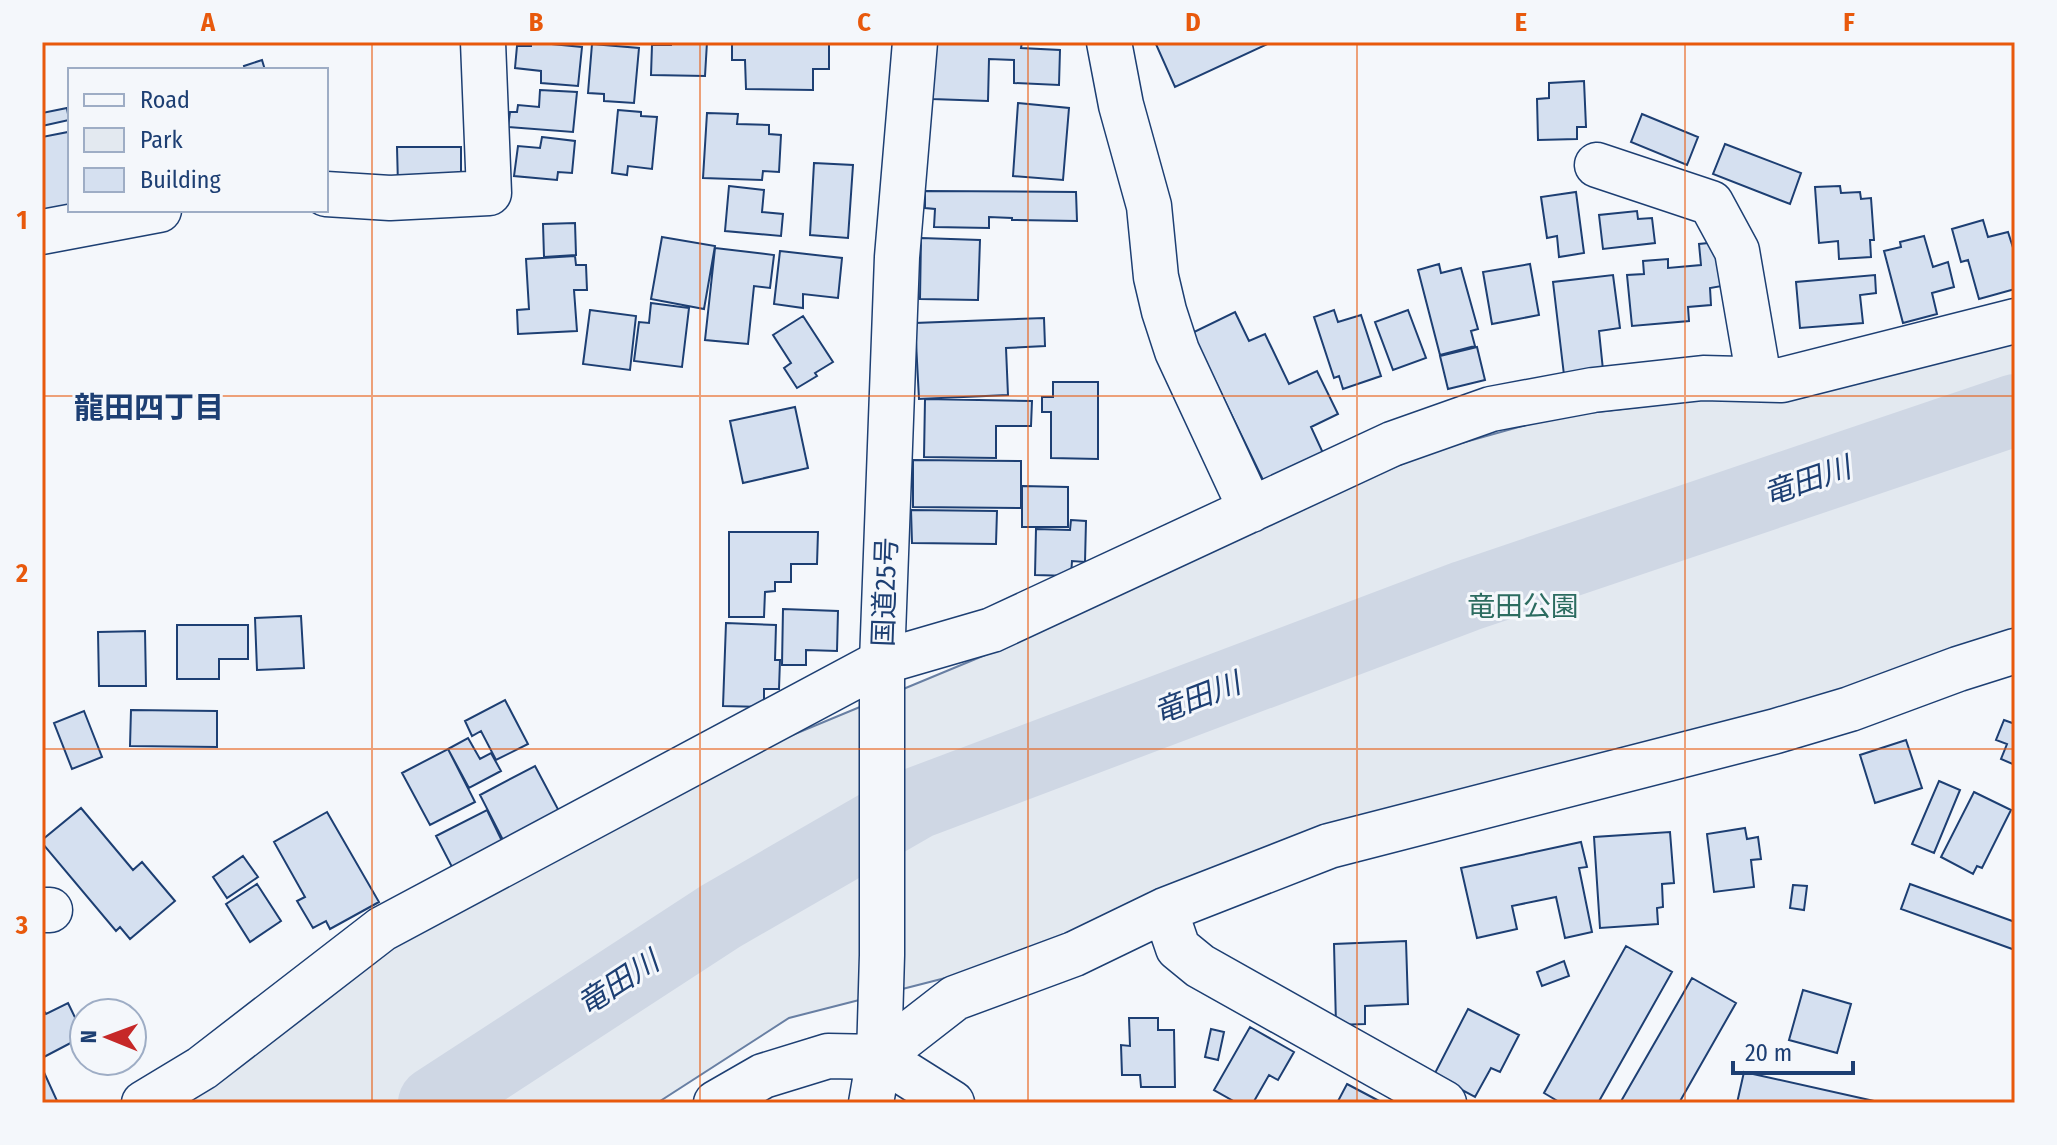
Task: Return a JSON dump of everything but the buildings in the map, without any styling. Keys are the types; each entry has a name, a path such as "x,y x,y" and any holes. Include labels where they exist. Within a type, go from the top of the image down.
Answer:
{"main road":[{"path":"328,194 390,198 489,193 483,42"},
{"name":"国道25号","path":"871,1103 879,1057 882,662 897,257 915,42"},
{"path":"1109,42 1121,105 1149,206 1156,277 1164,311 1177,351 1251,510"},
{"path":"1597,165 1711,203 1737,251 1759,379"},
{"path":"42,232 148,212"},
{"path":"144,1103 202,1068 382,929 882,662 992,630 1392,444 1491,409 1593,390 1703,378 1782,380 2015,321"},
{"path":"879,1057 955,998 1074,954 1165,910 1329,846 1776,731 1850,709 2015,651"},
{"path":"1165,910 1178,948 1200,966 1444,1103"},
{"path":"716,1103 763,1076 828,1056 879,1057 952,1103"}],"green space":[{"name":"竜田公園","path":"2015,333 2015,635 1805,707 961,974 789,1018 657,1103 172,1103 395,943 737,758 990,653 1169,562 1433,451 1555,417 1799,388"}],"waterway":[{"name":"竜田川","path":"434,1103 721,916 917,803 1466,596 2015,410"}],"district":[{"name":"龍田四丁目","path":"149,408"}]}
